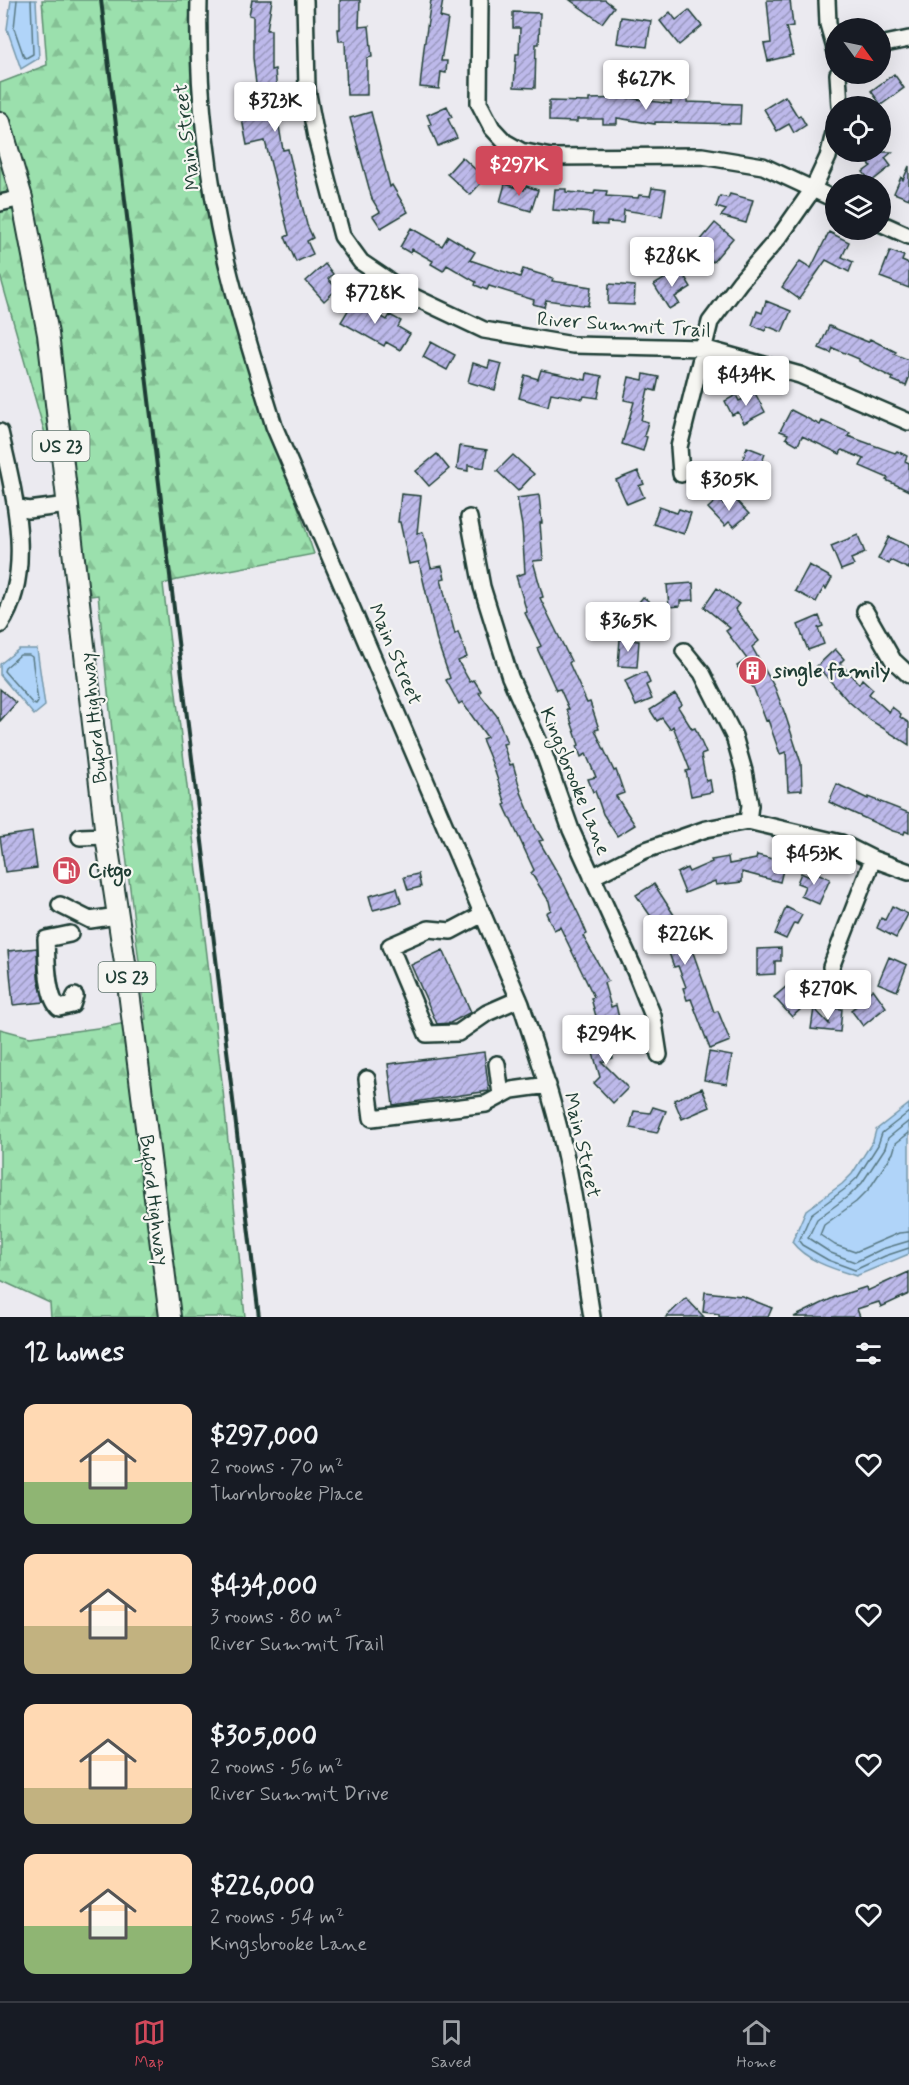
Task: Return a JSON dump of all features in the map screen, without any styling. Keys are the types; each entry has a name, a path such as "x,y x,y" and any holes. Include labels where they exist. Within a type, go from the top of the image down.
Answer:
{"main road":[{"name":"Buford Highway","path":"0,122 22,198 48,334 106,837 127,976 170,1317"}],"street":[{"name":"Main Street","path":"199,0 200,94 209,171 225,255 252,355 274,426 519,999 548,1085 564,1150 592,1317"},
{"name":"River Summit Trail","path":"305,0 307,89 316,137 342,236 361,262 411,295 484,330 573,345 703,348 800,375 909,422"},
{"path":"480,0 479,104 492,128 505,142 521,151 551,157 702,156 763,166 825,195"},
{"path":"827,0 828,18"},
{"path":"891,43 909,39"},
{"path":"681,474 679,447 710,322 740,282 780,236 813,189 826,162"},
{"path":"0,203 22,198"},
{"path":"891,228 909,236"},
{"path":"0,432 16,507 20,566 5,617 0,625"},
{"path":"16,507 28,510 68,505"},
{"name":"Kingsbrooke Lane","path":"469,518 482,587 510,677 543,751 571,830 635,970 653,1016 659,1055"},
{"path":"865,611 893,660 909,675"},
{"path":"684,651 702,673 734,736 744,771 750,805 748,821"},
{"path":"592,877 643,851 706,829 748,821 841,843 873,859 909,872"},
{"path":"80,837 106,837"},
{"path":"831,967 873,859"},
{"path":"60,905 90,920"},
{"path":"483,914 451,931 429,929 390,946 427,1034 458,1033 487,1013 519,999"},
{"path":"75,996 72,1005 59,1008 53,1002 46,939 70,938 90,920 117,916"},
{"path":"497,1064 501,1095"},
{"path":"368,1079 372,1118 486,1104 512,1090 548,1085"}],"green space":[{"path":"42,0 195,0 198,121 266,413 314,554 163,584 223,1090 245,1317 51,1317 50,1303 0,1280 0,1029 30,1037 146,1019 119,798 98,595 91,596 0,275 0,83 47,65"}],"water":[{"path":"11,0 36,0 39,58 21,69 7,29"},
{"path":"19,649 37,649 45,706 34,715 0,675 0,664"},
{"path":"909,1104 909,1254 856,1276 821,1264 798,1249 792,1242 806,1210 852,1174 873,1141 876,1130"}],"building":[{"path":"252,0 272,0 267,30 271,30 271,70 275,69 278,107 281,106 283,119 278,120 283,150 288,149 307,225 313,238 307,241 313,254 296,262 285,237 289,235 265,141 247,145 241,114 259,110 253,58 253,16 249,15"},
{"path":"340,0 360,0 359,27 369,26 372,57 367,58 367,95 347,95 345,41 339,41 338,29 340,29"},
{"path":"431,0 443,0 440,17 448,19 441,61 447,61 446,73 441,72 439,89 420,87"},
{"path":"570,0 605,0 614,7 602,23"},
{"path":"767,0 790,0 793,26 786,27 793,55 768,61 764,44 771,43"},
{"path":"689,10 702,26 679,45 660,21 670,12 676,20"},
{"path":"513,12 540,13 539,44 536,44 535,88 514,87 520,28 513,28"},
{"path":"621,17 651,21 647,47 617,43"},
{"path":"894,74 904,88 891,98 875,96 871,91 880,84 891,84 891,76"},
{"path":"671,95 687,96 687,102 741,104 740,124 655,122 655,124 617,118 617,124 603,124 603,119 577,119 577,122 549,121 549,101 589,102 589,99 630,98 671,104"},
{"path":"785,96 806,125 794,133 789,124 777,131 764,109"},
{"path":"447,106 452,117 448,119 457,138 438,146 427,115"},
{"path":"371,112 390,187 392,185 408,212 381,228 373,216 380,212 372,199 350,118"},
{"path":"462,157 476,170 482,163 491,172 470,195 447,174"},
{"path":"868,162 888,162 891,166 881,174 865,174 863,172 871,166"},
{"path":"909,166 909,199 894,193"},
{"path":"505,184 524,190 526,186 538,190 531,211 500,202"},
{"path":"652,188 666,190 662,216 624,210 623,223 607,222 607,225 592,224 593,213 553,210 555,189 594,194 595,190 607,191 606,196 638,198 639,195 650,196"},
{"path":"730,194 753,200 746,223 721,216 726,210 716,207 720,196 728,198"},
{"path":"715,223 733,238 713,262 695,247"},
{"path":"411,228 442,246 448,236 475,252 470,260 520,277 523,269 553,278 552,281 591,287 588,306 546,300 544,307 533,304 534,300 489,286 487,290 475,285 476,282 447,265 443,271 431,264 433,261 412,249 410,253 400,247"},
{"path":"825,240 849,242 842,257 853,262 849,272 826,260 799,299 782,287 800,261 811,268"},
{"path":"890,251 904,256 902,261 909,264 909,288 880,277"},
{"path":"325,264 333,274 328,279 337,289 324,301 306,281"},
{"path":"680,269 691,287 675,297 679,303 669,309 654,285"},
{"path":"609,284 635,286 634,305 608,304"},
{"path":"356,297 366,303 364,306 387,320 390,315 401,321 398,327 410,334 400,350 386,342 384,346 341,322"},
{"path":"766,301 791,311 782,332 767,326 765,331 752,325 757,311 762,313"},
{"path":"829,326 868,342 870,339 896,352 894,354 909,360 909,378 906,386 859,359 833,348 831,353 819,348"},
{"path":"431,342 455,355 447,370 423,357"},
{"path":"490,361 502,364 495,390 468,382 473,363 488,368"},
{"path":"541,370 586,380 587,373 602,376 598,398 584,396 583,399 551,393 548,406 519,398 525,375 538,379"},
{"path":"644,374 659,377 656,391 648,389 641,420 648,422 643,451 622,444 634,402 624,400 629,377 643,380"},
{"path":"755,393 765,412 744,423 738,412 732,415 725,401 736,395 739,401"},
{"path":"791,410 820,425 822,421 850,433 848,436 907,456 905,461 909,463 909,491 886,480 888,478 860,466 864,459 842,450 840,454 802,436 798,445 786,438 788,434 780,431"},
{"path":"460,446 487,450 484,468 468,465 468,471 457,469"},
{"path":"747,447 765,454 755,481 738,474"},
{"path":"437,454 449,469 429,486 416,471"},
{"path":"513,455 534,474 518,491 497,471"},
{"path":"638,471 644,484 639,486 644,497 627,504 616,480"},
{"path":"401,494 421,496 417,533 423,532 431,568 442,566 445,578 441,579 455,634 458,632 467,657 458,661 470,682 474,680 481,691 479,693 497,716 507,743 503,744 510,765 513,764 521,792 543,840 539,841 580,917 587,934 583,936 608,981 604,983 611,1007 616,1005 619,1018 598,1024 591,998 594,997 560,927 554,930 546,913 551,910 549,901 531,873 534,870 504,805 506,804 482,739 487,737 462,702 459,704 446,680 450,678 437,641 419,562 409,564 400,522 398,522"},
{"path":"539,495 543,560 533,561 543,597 540,598 571,661 569,663 587,703 590,702 599,729 595,730 614,771 616,770 624,793 616,796 635,825 617,836 603,814 588,779 596,777 586,754 581,757 567,709 569,709 560,689 556,690 537,648 541,646 525,613 527,612 516,576 525,573 522,526 517,498"},
{"path":"732,496 749,514 734,527 729,522 725,526 708,508 718,499 723,504"},
{"path":"659,507 677,513 679,509 691,513 684,534 653,524"},
{"path":"858,535 865,553 851,559 854,565 841,570 831,546"},
{"path":"889,537 909,546 909,569 890,560 889,564 878,559"},
{"path":"809,565 832,578 816,602 795,591"},
{"path":"693,583 694,600 680,601 680,606 669,607 667,585"},
{"path":"717,588 739,604 735,609 759,641 752,647 775,688 785,714 801,763 802,790 788,791 786,752 780,754 754,689 737,666 747,659 726,631 730,628 704,607"},
{"path":"643,597 661,611 654,620 650,617 640,630 626,618"},
{"path":"819,616 823,626 818,628 824,644 808,650 798,625"},
{"path":"620,639 639,641 637,667 618,666"},
{"path":"835,649 844,659 840,663 859,684 862,679 873,689 869,694 889,712 892,707 909,723 909,745 870,720 847,700 817,666"},
{"path":"646,673 650,683 646,685 652,699 636,706 625,681"},
{"path":"0,689 16,703 0,721"},
{"path":"675,694 682,704 678,707 692,729 695,728 706,753 701,755 706,781 710,780 712,792 691,796 686,771 690,770 673,726 670,729 662,718 657,721 650,710"},
{"path":"837,784 868,799 868,797 909,813 909,833 893,831 829,802"},
{"path":"32,832 37,868 5,872 0,837"},
{"path":"757,855 785,862 780,882 742,872 742,882 716,885 715,881 685,893 677,873 687,868 689,872 712,862 711,860 728,857 729,864 756,859"},
{"path":"813,871 830,879 819,904 801,896 805,886 797,883 801,873 810,877"},
{"path":"418,874 421,887 408,890 404,877"},
{"path":"654,884 690,944 714,1012 718,1011 730,1041 710,1049 691,999 687,1000 683,988 686,987 678,966 674,967 667,947 661,939 665,937 655,917 652,918 636,895"},
{"path":"397,888 401,903 373,910 369,896"},
{"path":"892,906 908,914 896,938 877,928 881,918 885,920"},
{"path":"786,907 802,915 797,924 794,923 786,939 775,934"},
{"path":"37,948 38,977 44,1002 13,1005 8,951"},
{"path":"781,948 781,961 775,961 775,974 757,975 757,949"},
{"path":"443,950 471,1012 450,1023 437,1024 411,965"},
{"path":"889,957 907,965 897,991 878,983"},
{"path":"788,985 797,995 800,992 809,1002 792,1017 774,997"},
{"path":"873,989 886,1007 863,1026 851,1010"},
{"path":"814,1008 829,1024 830,1008 842,1009 840,1032 811,1029"},
{"path":"609,1030 613,1058 602,1062 628,1088 613,1103 594,1083 600,1077 588,1036"},
{"path":"484,1052 489,1091 393,1105 388,1064"},
{"path":"709,1052 732,1056 727,1084 704,1080"},
{"path":"702,1088 710,1107 682,1119 674,1100"},
{"path":"653,1107 666,1111 657,1133 630,1128 634,1111 650,1113"},
{"path":"909,1272 909,1294 881,1307 879,1302 857,1309 860,1317 794,1317 835,1297 866,1287 867,1291"},
{"path":"705,1292 742,1296 772,1308 768,1317 719,1317 719,1314 703,1312"},
{"path":"686,1298 704,1317 666,1317"}],"railway":[{"path":"101,0 259,1317"}],"place":[{"name":"single family","path":"752,670"},
{"name":"Citgo","path":"67,870"}]}
